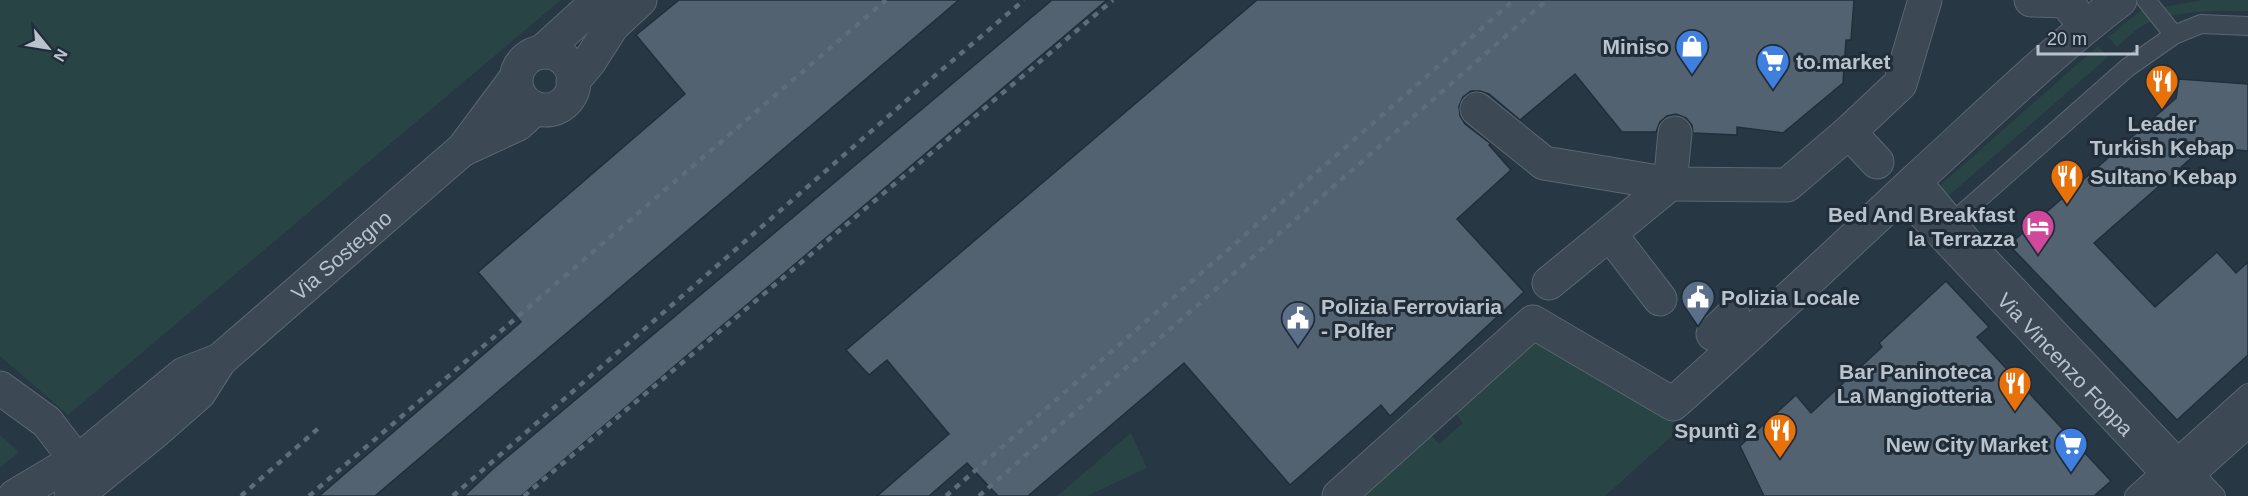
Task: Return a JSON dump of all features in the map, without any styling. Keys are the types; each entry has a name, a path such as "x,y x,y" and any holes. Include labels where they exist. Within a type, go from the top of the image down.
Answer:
{"street":[{"name":"Via Sostegno","path":"15,496 80,479 103,441 184,374 220,360 463,149 516,78 525,61 542,52 599,0"},
{"name":"Via Sostegno","path":"463,149 518,123 535,108 544,110 561,105 568,98 573,81 589,62 612,26 640,0"},
{"path":"1477,109 1544,163 1670,184 1787,185 1849,132 1900,84 1925,0"},
{"path":"2031,0 2065,1 2075,13"},
{"path":"1339,496 1533,322 1673,404 1786,303 1912,184 2087,25 2120,0"},
{"path":"542,52 552,53 567,63 572,72 573,81"},
{"path":"516,78 521,97 535,108"},
{"path":"1849,132 1877,162"},
{"path":"1549,283 1670,184 1675,133"},
{"name":"Via Vincenzo Foppa","path":"1912,184 1959,225 2177,479"},
{"path":"1610,234 1660,299"},
{"path":"0,388 47,422 80,479"},
{"path":"2177,479 2248,418"}],"lane":[{"path":"2146,0 2174,35"},
{"path":"1959,225 2127,68 2174,35 2201,24 2248,26"},
{"path":"2134,496 2177,479 2248,393"},
{"path":"2177,479 2216,496"}],"green space":[{"path":"0,0 561,0 68,415 0,356"},
{"path":"2203,0 2248,0 2248,11 2199,12 2162,18 2141,27 2117,47 2108,37 2140,11"},
{"path":"2098,46 2108,57 1954,191 1947,196 1937,188"},
{"path":"1538,341 1682,427 1605,496 1362,496 1431,435 1439,444 1463,423 1455,413"},
{"path":"1131,433 1147,468 1087,496 1057,496"},
{"path":"0,435 19,452 0,468"}],"building":[{"path":"679,0 959,0 375,496 319,496 521,322 478,272 685,94 636,35"},
{"path":"1052,0 1107,0 521,496 464,496 494,468"},
{"path":"1257,0 1854,0 1851,40 1846,40 1843,83 1783,133 1737,127 1737,135 1693,133 1692,125 1686,118 1676,114 1667,116 1660,122 1656,132 1622,132 1575,74 1520,120 1489,94 1471,91 1463,97 1459,106 1460,116 1465,124 1491,144 1489,145 1511,170 1457,219 1524,292 1390,416 1381,405 1290,485 1184,363 1028,496 998,496 967,463 929,496 877,496 949,434 887,360 869,375 846,350"},
{"path":"2179,79 2248,84 2248,151 2204,147 2094,243 2155,307 2217,252 2236,273 2248,262 2248,355 2177,420 2009,245 2176,98"},
{"path":"1946,281 1989,327 1977,337 2111,481 2094,496 1764,496 1740,446 1796,395 1811,413 1882,347 1879,343"}],"railway":[{"path":"309,496 886,0"},
{"path":"453,496 1024,0"},
{"path":"524,496 1113,0"},
{"path":"946,496 1514,0"},
{"path":"979,496 1547,0"},
{"path":"241,496 321,426"}],"place":[{"name":"Miniso","path":"1692,75"},
{"name":"to.market","path":"1773,90"},
{"name":"Leader Turkish Kebap","path":"2162,110"},
{"name":"Sultano Kebap","path":"2067,205"},
{"name":"Bed And Breakfast la Terrazza","path":"2038,255"},
{"name":"Polizia Locale","path":"1698,326"},
{"name":"Polizia Ferroviaria - Polfer","path":"1298,347"},
{"name":"Bar Paninoteca La Mangiotteria","path":"2015,412"},
{"name":"Spuntì 2","path":"1780,459"},
{"name":"New City Market","path":"2071,473"}]}
